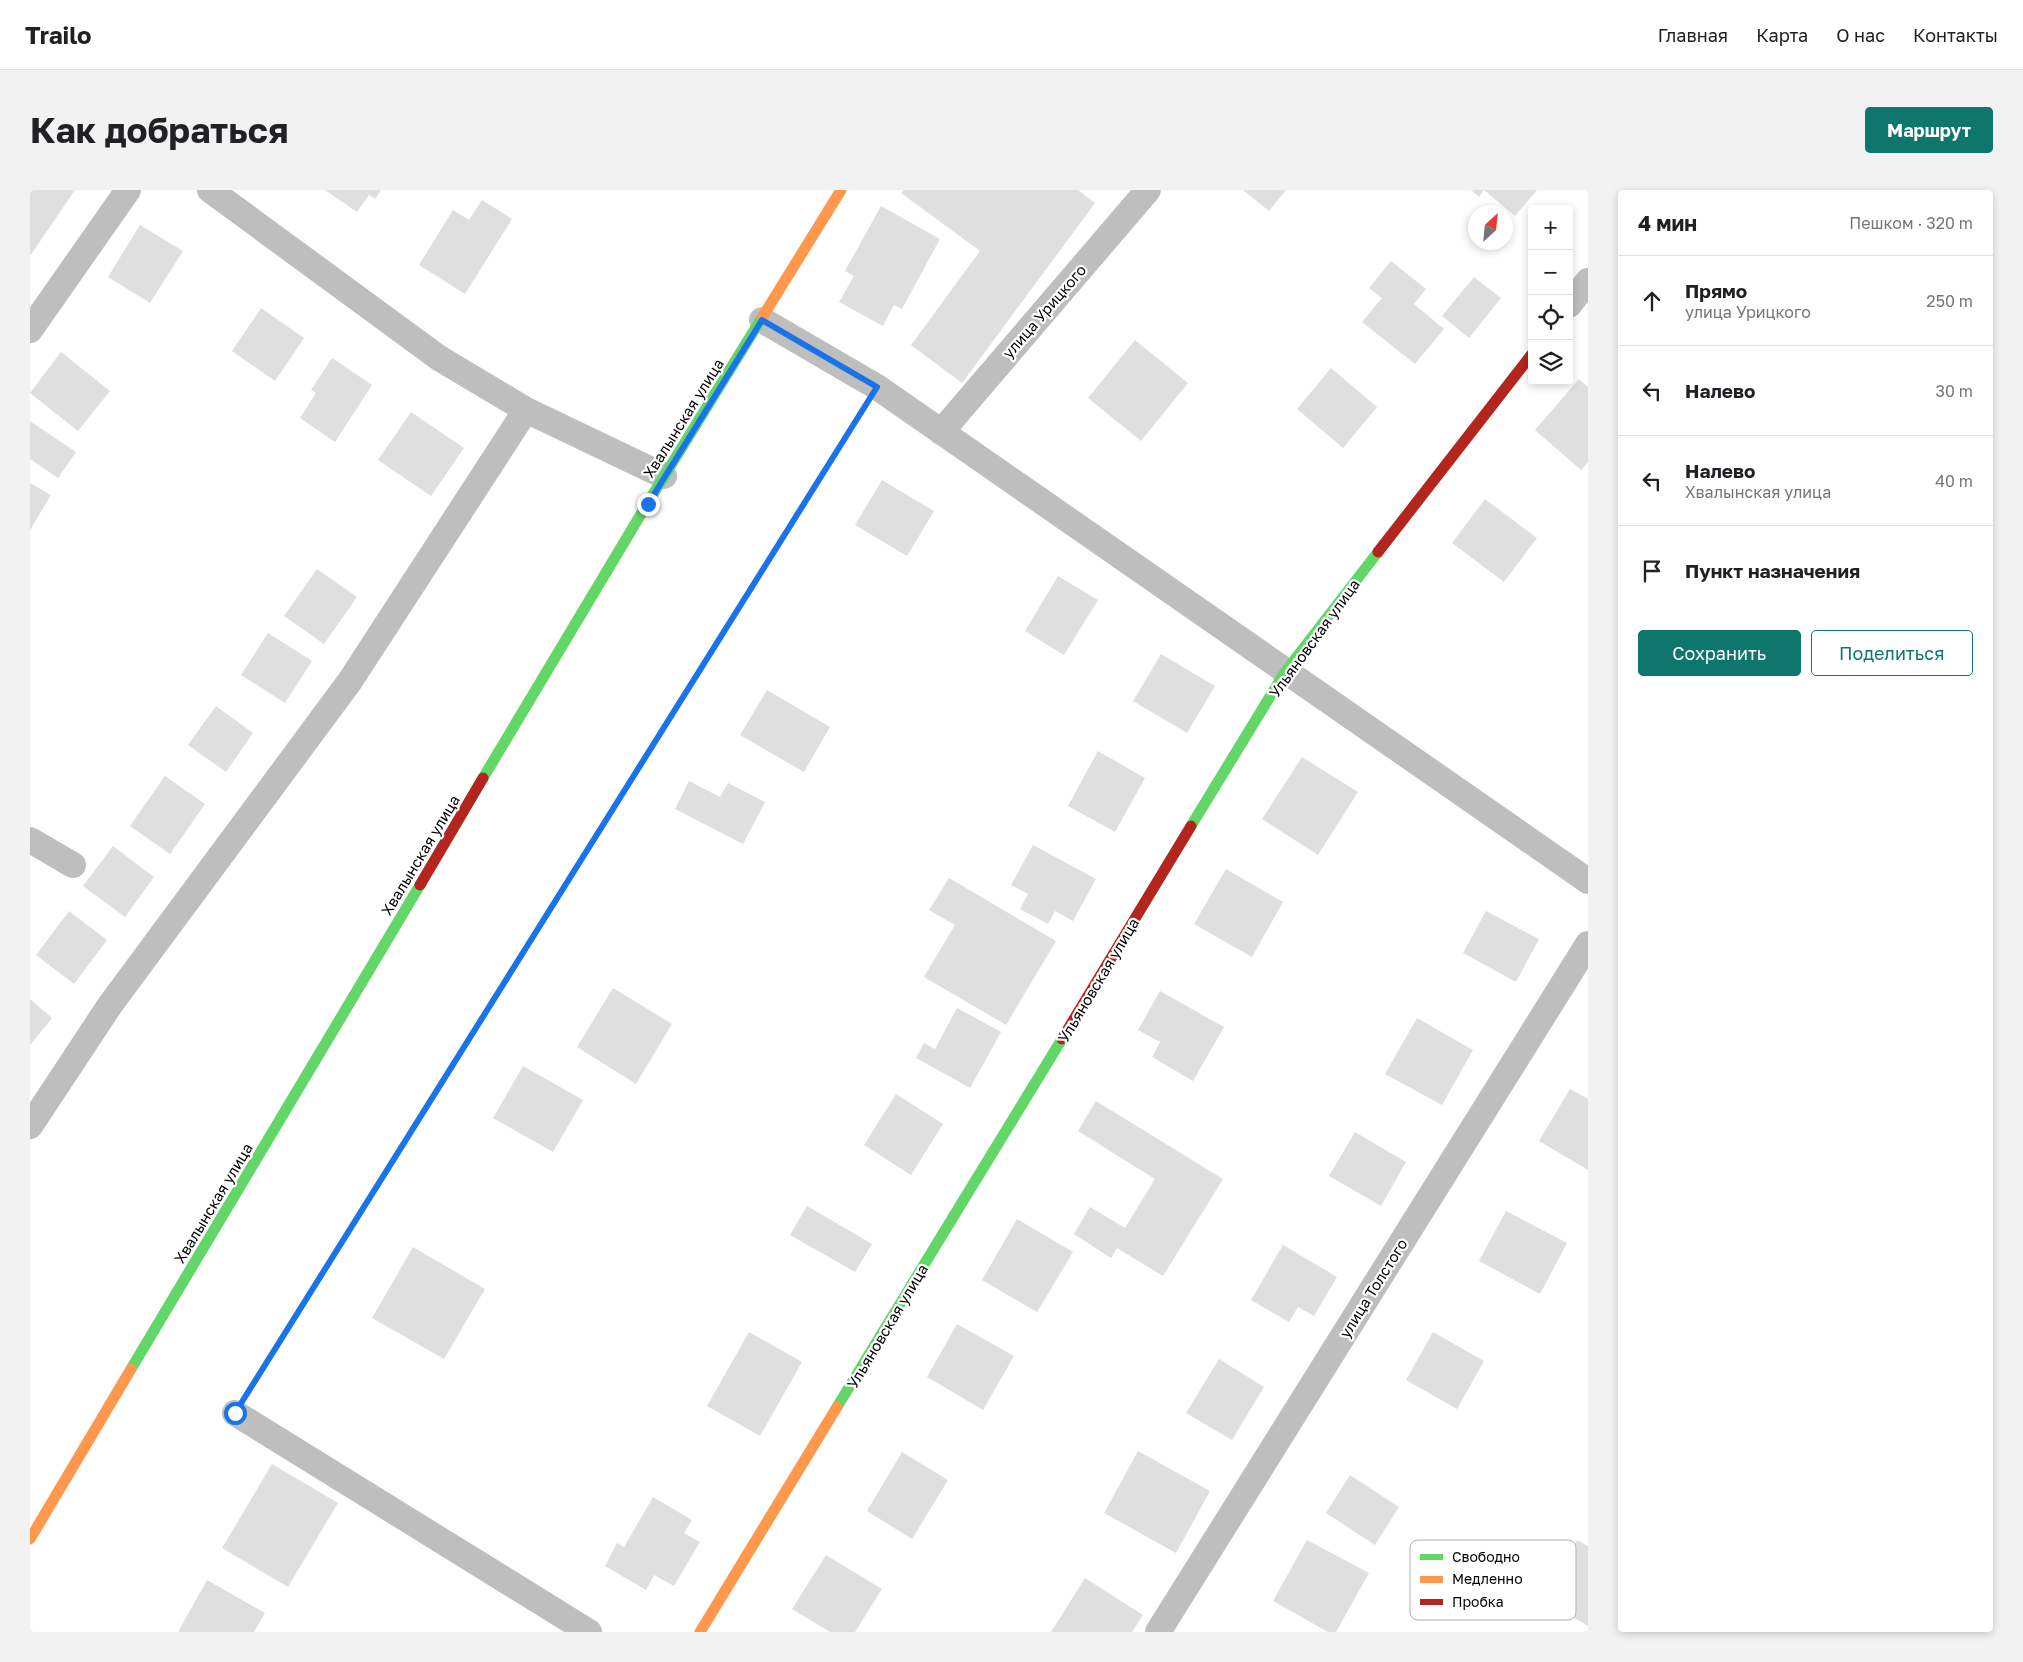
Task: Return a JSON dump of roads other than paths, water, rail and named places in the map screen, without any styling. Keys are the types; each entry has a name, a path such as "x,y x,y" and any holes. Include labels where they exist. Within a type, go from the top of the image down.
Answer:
{"street":[{"path":"30,330 128,190"},
{"path":"210,190 439,358 526,410 664,476"},
{"name":"Хвалынская улица","path":"30,1539 664,476 841,190"},
{"name":"улица Урицкого","path":"941,432 1148,190"},
{"path":"1573,300 1588,281"},
{"path":"762,320 877,387 1588,881"},
{"name":"Ульяновская улица","path":"700,1632 1285,672 1528,359"},
{"path":"30,1126 110,1004 350,681 526,410"},
{"path":"30,840 73,866"},
{"name":"улица Толстого","path":"1158,1632 1588,944"},
{"path":"235,1413 589,1632"}]}
